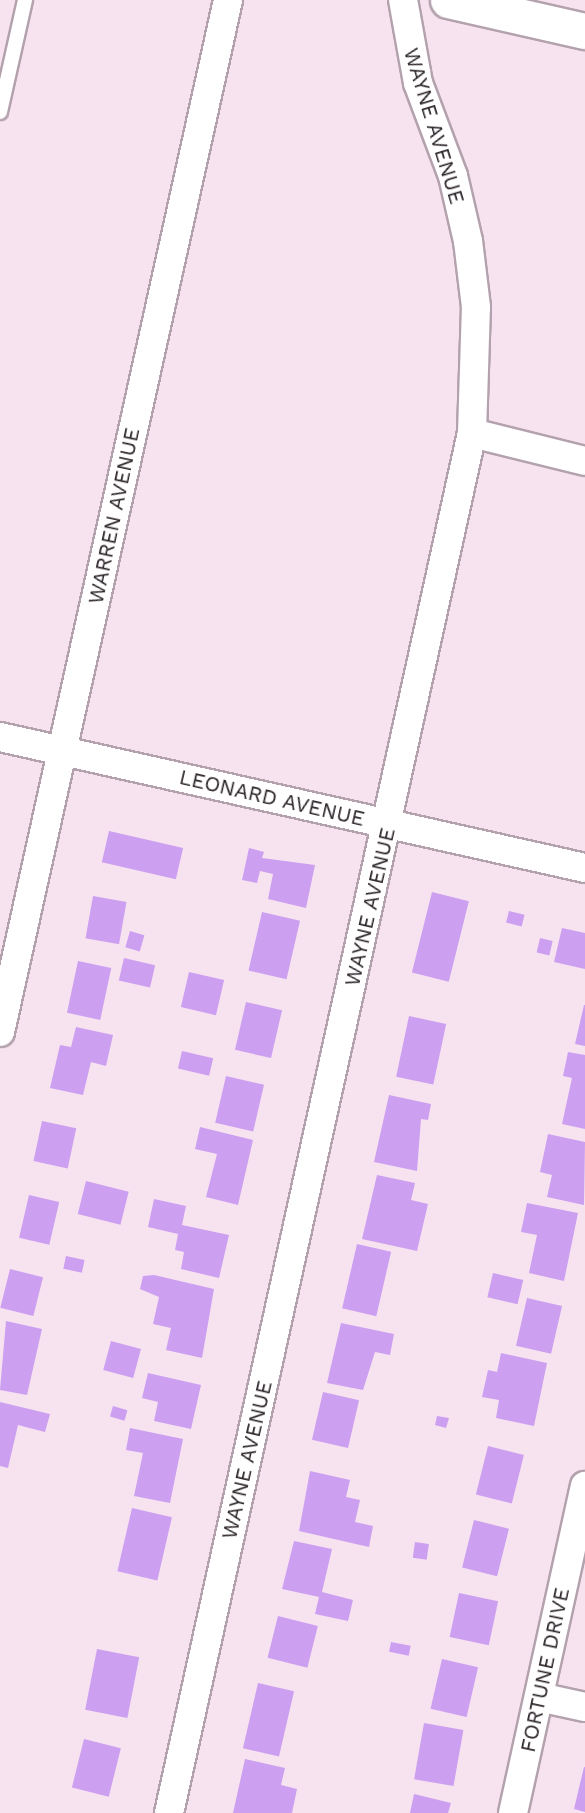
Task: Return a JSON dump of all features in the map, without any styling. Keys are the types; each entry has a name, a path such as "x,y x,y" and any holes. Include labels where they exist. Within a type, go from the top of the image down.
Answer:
{"street":[{"name":"WARREN AVENUE","path":"0,1032 228,0"},
{"name":"WAYNE AVENUE","path":"169,1813 472,433 476,307 468,241 453,176 418,83 404,0"},
{"path":"448,0 585,31"},
{"path":"472,433 585,461"},
{"name":"LEONARD AVENUE","path":"0,737 585,868"},
{"name":"FORTUNE DRIVE","path":"513,1813 585,1486"},
{"path":"539,1697 585,1707"}],"lane":[{"path":"0,112 25,0"}],"building":[{"path":"109,831 183,848 176,879 102,862"},
{"path":"249,848 264,852 262,858 315,865 306,908 268,899 273,874 260,871 257,883 242,880"},
{"path":"432,892 469,901 449,982 412,973"},
{"path":"93,896 126,902 119,944 86,938"},
{"path":"509,911 525,915 522,927 506,923"},
{"path":"262,912 300,921 287,979 249,970"},
{"path":"562,928 585,933 585,969 554,962"},
{"path":"130,931 144,935 140,951 125,947"},
{"path":"540,938 553,941 549,956 537,953"},
{"path":"124,958 155,965 150,988 119,980"},
{"path":"78,961 111,968 100,1020 67,1013"},
{"path":"189,972 224,980 216,1015 181,1007"},
{"path":"246,1002 282,1010 271,1058 235,1050"},
{"path":"585,1005 585,1046 575,1044"},
{"path":"409,1016 446,1024 433,1085 396,1077"},
{"path":"76,1027 113,1035 106,1066 91,1062 83,1095 50,1088 60,1045 71,1047"},
{"path":"182,1051 213,1058 209,1076 178,1069"},
{"path":"568,1052 585,1055 585,1129 562,1124 572,1078 563,1076"},
{"path":"226,1076 264,1085 253,1132 215,1123"},
{"path":"389,1095 431,1104 428,1120 421,1119 417,1171 374,1162"},
{"path":"42,1121 76,1128 68,1168 33,1161"},
{"path":"200,1127 253,1140 238,1205 206,1197 217,1154 195,1149"},
{"path":"548,1134 585,1142 584,1205 547,1197 552,1175 540,1172"},
{"path":"377,1175 415,1183 411,1200 428,1204 417,1251 362,1239"},
{"path":"86,1181 129,1192 120,1225 78,1214"},
{"path":"29,1195 59,1202 49,1245 19,1238"},
{"path":"154,1199 186,1206 182,1225 229,1235 219,1278 181,1269 184,1252 175,1250 178,1234 148,1227"},
{"path":"527,1203 578,1213 564,1281 529,1273 537,1235 521,1232"},
{"path":"357,1244 391,1252 376,1316 342,1308"},
{"path":"66,1256 85,1260 82,1273 63,1269"},
{"path":"10,1269 43,1277 33,1316 0,1308"},
{"path":"493,1273 523,1280 518,1304 487,1297"},
{"path":"154,1275 214,1289 202,1358 166,1350 171,1328 153,1324 159,1297 140,1289 143,1276"},
{"path":"527,1298 562,1306 551,1354 516,1346"},
{"path":"6,1321 42,1329 27,1395 0,1390"},
{"path":"341,1323 394,1334 390,1355 375,1352 363,1390 327,1383"},
{"path":"111,1341 141,1349 133,1378 103,1370"},
{"path":"501,1353 547,1363 534,1426 496,1418 499,1400 482,1397 488,1370 497,1372"},
{"path":"148,1373 201,1385 191,1429 154,1421 158,1402 142,1398"},
{"path":"323,1392 359,1400 348,1448 312,1440"},
{"path":"0,1402 50,1414 45,1432 18,1425 8,1468 0,1466"},
{"path":"113,1406 127,1410 124,1421 110,1417"},
{"path":"437,1416 449,1418 446,1428 435,1425"},
{"path":"130,1428 183,1439 170,1503 134,1496 143,1453 126,1450"},
{"path":"488,1446 524,1455 512,1503 476,1495"},
{"path":"310,1471 350,1480 346,1497 360,1500 355,1522 373,1526 369,1547 299,1531"},
{"path":"132,1508 172,1517 157,1581 117,1571"},
{"path":"474,1520 509,1529 497,1576 462,1568"},
{"path":"294,1541 332,1549 322,1592 353,1600 348,1621 315,1614 319,1597 282,1589"},
{"path":"415,1542 429,1544 427,1560 413,1558"},
{"path":"459,1593 498,1601 489,1645 450,1637"},
{"path":"278,1616 318,1626 307,1668 268,1658"},
{"path":"391,1642 411,1646 409,1656 389,1652"},
{"path":"97,1649 139,1657 127,1718 85,1710"},
{"path":"442,1659 478,1667 467,1717 431,1709"},
{"path":"258,1683 294,1691 279,1757 243,1748"},
{"path":"424,1723 463,1730 453,1786 414,1779"},
{"path":"84,1739 121,1748 109,1797 72,1788"},
{"path":"245,1759 285,1768 281,1785 297,1789 292,1813 233,1813"},
{"path":"585,1767 585,1812 574,1809"},
{"path":"414,1794 451,1803 448,1813 410,1813"}]}
